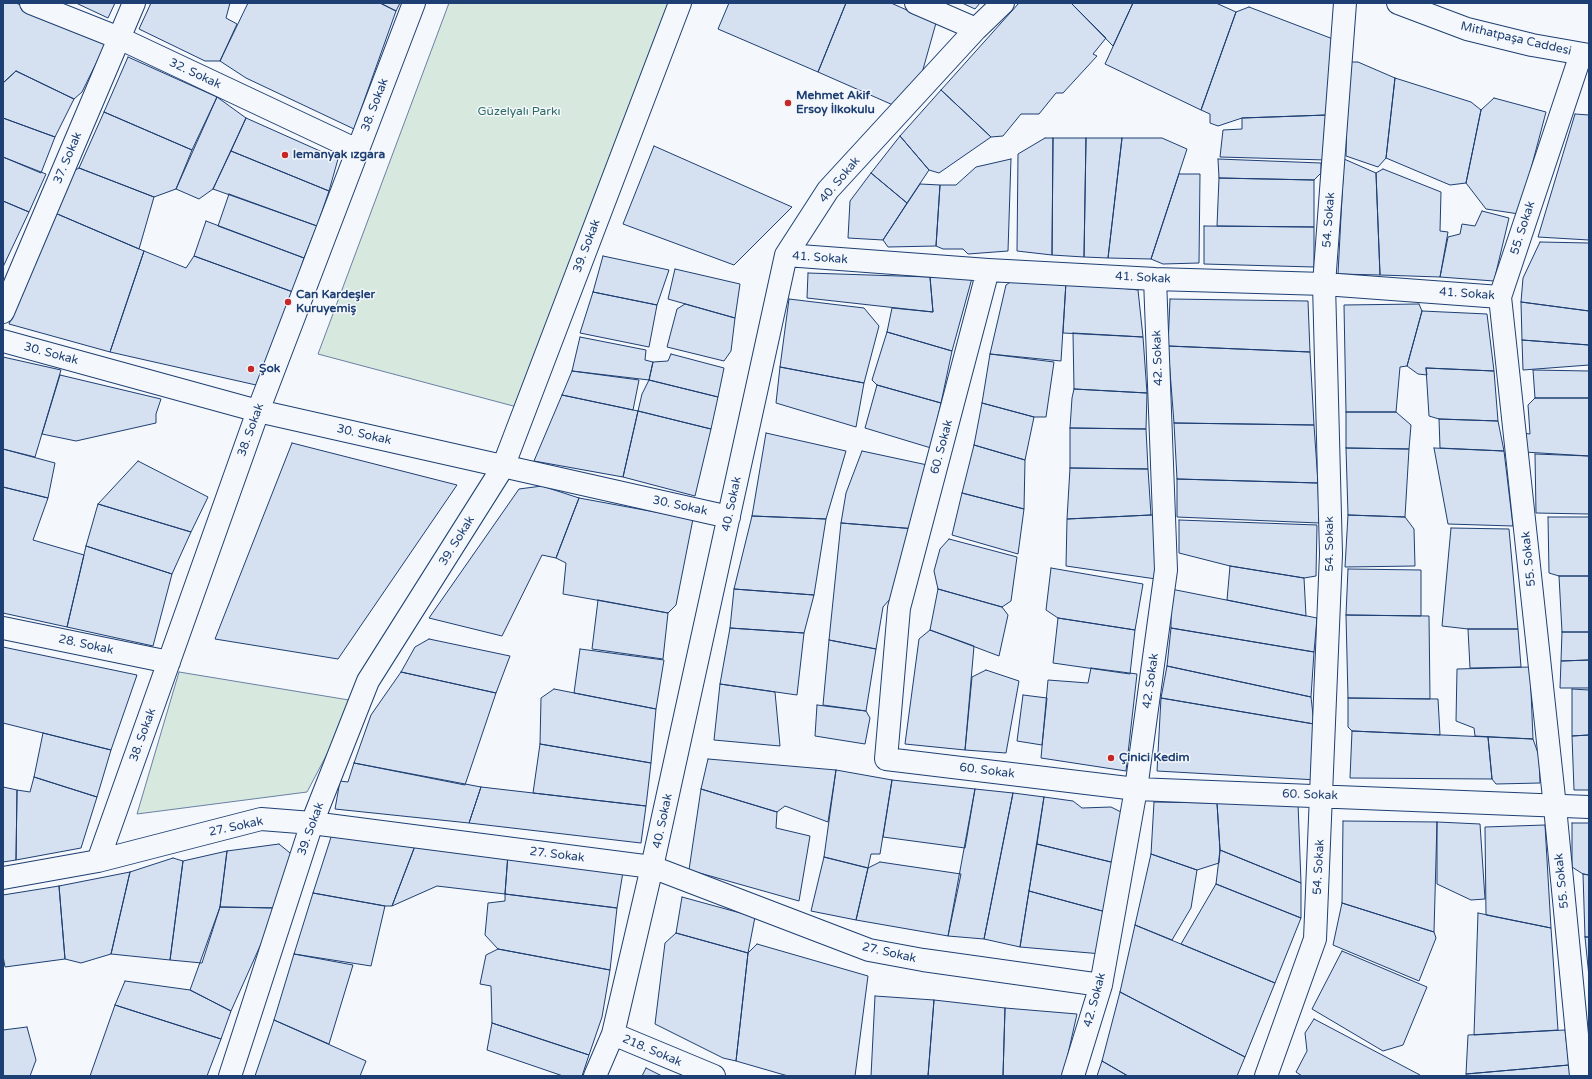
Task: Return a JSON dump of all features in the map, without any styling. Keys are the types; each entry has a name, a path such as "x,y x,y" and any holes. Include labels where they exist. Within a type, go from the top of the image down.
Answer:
{"street":[{"name":"32. Sokak","path":"31,3 119,38 357,150"},
{"name":"37. Sokak","path":"3,312 134,3"},
{"name":"38. Sokak","path":"98,861 258,411 414,3"},
{"name":"39. Sokak","path":"230,1076 312,823 368,681 503,467 680,3"},
{"path":"916,3 976,29"},
{"name":"40. Sokak","path":"595,1076 613,1034 652,867 786,255 828,190 976,29 1003,3"},
{"name":"54. Sokak","path":"1266,1076 1315,939 1331,554 1324,284 1346,3"},
{"name":"Mithatpaşa Caddesi","path":"1398,3 1467,29 1532,45 1585,54"},
{"name":"55. Sokak","path":"1581,1076 1555,807 1500,297 1585,54"},
{"name":"41. Sokak","path":"786,255 988,270 1154,279 1324,284 1500,297"},
{"name":"60. Sokak","path":"988,270 899,608 886,759 1136,789 1555,807 1589,807"},
{"name":"42. Sokak","path":"1073,1076 1101,985 1136,789 1166,570 1154,279"},
{"name":"30. Sokak","path":"3,341 258,411 729,517"},
{"name":"28. Sokak","path":"3,628 169,662"},
{"name":"27. Sokak","path":"3,878 98,861 260,819 312,823 652,867 869,950 923,960 1101,985"},
{"name":"218. Sokak","path":"613,1034 714,1076"}],"green space":[{"name":"Güzelyalı Parkı","path":"449,3 672,3 517,407 318,354"},
{"path":"179,672 355,701 307,792 137,814"}],"building":[{"path":"3,3 16,3 106,43 82,92 74,99 16,71 3,83"},
{"path":"76,3 115,3 108,18"},
{"path":"151,3 230,3 226,18 237,24 220,61 205,61 139,29"},
{"path":"248,3 380,3 396,11 354,129 246,78 220,61"},
{"path":"380,3 400,3 396,11"},
{"path":"729,3 846,3 818,72 718,29"},
{"path":"846,3 891,3 936,23 922,73 893,105 818,72"},
{"path":"962,3 980,3 975,9"},
{"path":"1019,3 1071,3 1106,38 1093,54 1097,56 1063,93 1056,93 1039,114 1021,114 1003,136 991,137 941,90"},
{"path":"1071,3 1133,3 1113,46"},
{"path":"1133,3 1216,3 1236,12 1201,110 1105,64"},
{"path":"1249,7 1333,39 1327,115 1242,118 1218,126 1210,123 1210,114 1201,110 1236,12"},
{"path":"128,57 217,97 192,150 104,112"},
{"path":"1348,62 1358,62 1395,78 1386,158 1378,167 1346,156"},
{"path":"16,71 74,99 55,137 3,118 3,83"},
{"path":"1395,78 1471,102 1481,110 1466,183 1450,185 1386,158"},
{"path":"941,90 991,137 939,173 929,170 900,136"},
{"path":"217,97 246,118 213,189 199,199 176,189"},
{"path":"1494,98 1546,112 1519,214 1486,209 1466,183 1481,110"},
{"path":"104,112 192,150 176,189 154,197 79,168"},
{"path":"1575,114 1589,115 1589,240 1538,237"},
{"path":"1327,115 1326,160 1220,157 1223,130 1242,129 1242,118"},
{"path":"3,118 55,137 41,173 3,157"},
{"name":"lemanyak ızgara","path":"246,118 338,159 329,191 231,151"},
{"path":"900,136 929,170 907,203 871,173"},
{"path":"1045,138 1053,138 1052,255 1017,251 1018,154"},
{"path":"1053,138 1086,138 1084,257 1052,255"},
{"path":"1086,138 1122,138 1108,258 1084,257"},
{"path":"1122,138 1162,138 1187,149 1151,259 1108,258"},
{"path":"654,146 792,207 734,265 623,224"},
{"path":"231,151 329,191 317,226 213,189"},
{"path":"3,157 46,174 29,212 3,201"},
{"path":"1011,159 1008,251 968,254 963,249 943,249 936,246 940,185 956,185 976,167"},
{"path":"1218,159 1321,163 1321,173 1314,180 1219,178"},
{"path":"1344,159 1376,173 1380,275 1338,274"},
{"path":"79,168 154,197 139,249 55,213 68,174"},
{"path":"1383,169 1441,192 1440,231 1448,232 1440,277 1380,275 1376,173"},
{"path":"871,173 907,203 883,240 848,238 850,201"},
{"path":"1179,174 1200,174 1199,263 1163,264 1151,259"},
{"path":"1219,178 1314,180 1314,227 1217,226"},
{"path":"920,184 940,185 936,246 888,247 883,240"},
{"path":"229,194 317,226 304,258 218,226"},
{"path":"3,201 29,212 3,267"},
{"path":"1482,211 1509,218 1494,281 1440,277 1448,237 1460,234 1462,224 1475,226"},
{"path":"55,213 144,251 110,352 9,324"},
{"path":"206,221 304,258 293,292 194,256"},
{"path":"1204,226 1314,227 1314,267 1204,264"},
{"path":"1540,242 1589,243 1589,311 1521,302 1523,278"},
{"path":"144,251 186,268 194,256 293,292 256,385 110,352"},
{"path":"603,256 669,270 657,305 593,292"},
{"path":"675,269 740,284 735,318 668,299"},
{"path":"808,273 930,277 933,312 807,298"},
{"path":"930,277 972,278 952,351 887,332 892,308 933,312"},
{"path":"1015,279 1066,282 1061,361 990,354 1006,285"},
{"path":"1066,282 1138,290 1143,337 1063,333"},
{"path":"593,292 657,305 649,347 580,333"},
{"path":"789,299 864,308 879,326 864,383 780,367"},
{"path":"1170,299 1308,301 1310,352 1168,346"},
{"path":"1521,302 1589,311 1589,345 1522,340"},
{"path":"685,304 735,318 731,351 724,361 667,347 677,309"},
{"path":"1419,304 1422,311 1407,366 1400,367 1396,412 1346,412 1344,305"},
{"path":"1422,311 1487,314 1494,371 1426,368 1427,375 1418,374 1407,366"},
{"path":"887,332 952,351 941,403 877,385 872,380"},
{"path":"1073,333 1143,337 1147,393 1074,389"},
{"path":"580,337 646,350 645,360 653,362 649,380 572,371"},
{"path":"1522,340 1589,345 1589,365 1523,370"},
{"path":"1168,346 1310,352 1314,425 1174,423"},
{"path":"671,354 724,368 718,397 649,380 653,362 668,361"},
{"path":"990,354 1054,362 1046,417 1034,417 982,403"},
{"path":"3,357 61,370 35,457 3,449"},
{"path":"780,367 864,383 856,427 776,403"},
{"path":"1426,368 1494,371 1498,421 1439,419 1429,416"},
{"path":"1533,370 1589,371 1589,398 1535,398"},
{"path":"572,371 639,380 633,410 562,395"},
{"path":"60,375 161,399 156,414 156,423 76,441 42,434"},
{"path":"649,380 718,397 711,429 638,411 642,394"},
{"path":"877,385 941,403 931,448 865,428"},
{"path":"1074,389 1147,393 1146,429 1070,428"},
{"path":"562,395 638,411 623,477 534,461"},
{"path":"1535,398 1589,398 1589,456 1524,452 1523,433 1530,434 1528,405"},
{"path":"982,403 1034,417 1025,460 974,445"},
{"path":"638,411 711,429 695,496 623,477"},
{"path":"1346,412 1396,412 1411,425 1409,449 1346,448"},
{"path":"1439,419 1498,421 1504,451 1440,448"},
{"path":"1174,423 1314,425 1318,483 1177,479"},
{"path":"1070,428 1146,429 1148,469 1070,468"},
{"path":"766,433 846,451 826,519 752,516"},
{"path":"292,443 457,485 338,659 215,639"},
{"path":"974,445 1025,460 1024,509 962,493"},
{"path":"1346,448 1409,449 1405,517 1348,515"},
{"path":"1434,448 1504,451 1513,526 1448,524"},
{"path":"3,449 55,463 48,498 3,487"},
{"path":"862,451 932,466 916,529 841,523 846,493"},
{"path":"1535,454 1589,456 1589,514 1536,513"},
{"path":"138,461 208,497 191,532 98,504"},
{"path":"1070,468 1148,469 1151,515 1067,519"},
{"path":"1177,479 1318,483 1319,523 1177,517"},
{"path":"542,486 579,498 556,558 542,555 502,636 429,618 519,489"},
{"path":"3,487 48,498 33,540 84,555 67,627 3,613"},
{"path":"962,493 1024,509 1018,554 952,535"},
{"path":"579,498 693,519 676,605 668,613 563,594 566,563 556,558"},
{"path":"98,504 191,532 172,574 86,546"},
{"path":"1151,515 1158,517 1156,579 1066,566 1067,519"},
{"path":"1348,515 1405,517 1414,529 1415,566 1345,567"},
{"path":"752,516 826,519 814,595 734,589"},
{"path":"1548,517 1589,517 1589,576 1559,576 1549,573"},
{"path":"1179,520 1317,525 1316,576 1304,578 1230,566 1179,553"},
{"path":"841,523 916,529 896,592 883,607 876,649 829,640"},
{"path":"1451,528 1509,529 1518,629 1468,629 1442,626"},
{"path":"949,539 1017,557 1011,601 1002,607 938,589 934,571 940,549"},
{"path":"86,546 172,574 153,646 67,627"},
{"path":"1230,566 1304,578 1306,616 1227,600"},
{"path":"1051,568 1143,584 1135,630 1058,618 1046,610"},
{"path":"1348,569 1421,570 1421,616 1346,615"},
{"path":"1559,576 1589,576 1589,632 1562,632"},
{"path":"734,589 814,595 804,633 730,628"},
{"path":"938,589 1002,607 1008,615 999,656 930,630"},
{"path":"1171,589 1317,618 1314,652 1171,628"},
{"path":"598,600 668,613 663,659 592,649"},
{"path":"1346,615 1429,616 1430,699 1348,698"},
{"path":"1058,618 1135,630 1130,674 1053,663"},
{"path":"730,628 804,633 797,695 720,684"},
{"path":"1171,628 1314,652 1311,697 1167,666"},
{"path":"1468,629 1518,629 1521,667 1470,668"},
{"path":"930,630 974,646 965,750 905,744 919,639"},
{"path":"1562,632 1589,632 1589,660 1561,661"},
{"path":"429,639 510,656 496,693 401,672 415,647"},
{"path":"829,640 876,649 866,711 823,705"},
{"path":"3,647 137,675 111,750 3,723"},
{"path":"580,649 664,660 656,709 574,693"},
{"path":"1589,660 1589,688 1560,688 1561,661"},
{"path":"1167,666 1311,697 1314,724 1161,698"},
{"path":"1530,667 1533,739 1475,736 1474,728 1456,721 1457,669"},
{"path":"1091,668 1137,674 1126,771 1041,758 1048,680 1088,683"},
{"path":"986,670 1019,681 1006,753 965,750 972,677"},
{"path":"401,672 496,693 465,785 354,763 371,715"},
{"path":"720,684 775,692 780,746 714,740"},
{"path":"554,689 656,709 651,763 540,744 541,698"},
{"path":"1572,689 1589,690 1589,735 1572,736"},
{"path":"1023,695 1047,698 1042,745 1017,741"},
{"path":"1161,698 1314,724 1317,780 1157,771"},
{"path":"1348,698 1438,699 1440,735 1352,731 1348,727"},
{"path":"817,705 866,711 870,718 865,744 815,736"},
{"path":"1352,731 1488,737 1492,779 1350,778"},
{"path":"43,733 111,750 97,797 34,777"},
{"path":"1589,735 1589,790 1574,790 1572,736"},
{"path":"1488,737 1533,739 1539,756 1540,783 1496,784 1492,779"},
{"path":"540,744 651,763 646,806 533,793"},
{"path":"708,759 836,770 828,822 785,806 777,812 701,789"},
{"path":"354,763 481,787 469,823 335,809 340,781 348,782"},
{"path":"836,770 892,780 880,854 871,854 868,868 824,857"},
{"path":"34,777 97,797 81,848 16,860 17,790 30,792"},
{"path":"892,780 975,789 965,848 883,837"},
{"path":"3,787 17,790 16,860 3,862"},
{"path":"481,787 646,806 641,843 469,823"},
{"path":"701,789 777,812 776,828 810,836 799,901 689,870"},
{"path":"975,789 1013,793 984,939 948,936"},
{"path":"1013,793 1044,797 1020,947 984,939"},
{"path":"1044,797 1073,801 1082,808 1111,807 1123,813 1115,863 1037,844"},
{"path":"1154,802 1217,803 1220,850 1219,863 1197,870 1151,854"},
{"path":"1217,803 1298,803 1301,883 1220,850"},
{"path":"1343,821 1437,822 1434,932 1342,903"},
{"path":"1437,822 1480,824 1485,899 1471,900 1437,884"},
{"path":"1572,823 1589,823 1589,875 1583,874 1572,867"},
{"path":"1545,825 1551,928 1486,915 1485,827"},
{"path":"333,831 415,846 392,906 313,893"},
{"path":"279,844 295,857 277,908 220,907 227,851"},
{"path":"1037,844 1115,863 1106,912 1029,891"},
{"path":"415,846 508,854 505,894 437,886 392,906"},
{"path":"1220,850 1301,883 1301,918 1216,884"},
{"path":"227,851 220,907 202,963 170,960 183,861"},
{"path":"508,854 623,872 617,908 505,894"},
{"path":"1151,854 1197,870 1191,908 1172,940 1135,925"},
{"path":"824,857 868,868 856,920 811,911"},
{"path":"173,858 183,861 170,960 111,954 130,872"},
{"path":"880,862 961,874 948,936 856,920 868,868"},
{"path":"130,872 111,954 81,963 65,959 59,886"},
{"path":"1583,874 1589,875 1589,937 1585,937"},
{"path":"1216,884 1301,918 1275,983 1181,944"},
{"path":"59,886 65,959 5,967 3,956 3,895"},
{"path":"1029,891 1106,912 1102,954 1020,947"},
{"path":"313,893 385,906 371,966 294,954"},
{"path":"505,894 617,908 610,970 498,949 485,935 488,903 505,901"},
{"path":"682,897 755,917 748,953 676,933"},
{"path":"1342,903 1434,932 1436,938 1419,981 1333,945"},
{"path":"220,907 277,908 231,1011 190,990"},
{"path":"1478,913 1551,928 1558,1030 1474,1035"},
{"path":"1135,925 1275,983 1245,1057 1120,992"},
{"path":"676,933 748,953 736,1061 723,1058 655,1024 665,943"},
{"path":"1585,937 1589,937 1589,977"},
{"path":"757,944 868,976 855,1076 788,1076 736,1061 748,953"},
{"path":"498,949 610,970 602,1017 589,1055 492,1023 491,986 480,984 486,955"},
{"path":"1342,951 1427,987 1403,1045 1383,1051 1312,1009"},
{"path":"294,954 353,965 329,1044 274,1020"},
{"path":"125,981 190,990 231,1011 221,1039 115,1005"},
{"path":"1120,992 1245,1057 1237,1076 1128,1076 1102,1061"},
{"path":"875,996 934,1000 928,1076 871,1076"},
{"path":"934,1000 1005,1008 1003,1076 928,1076"},
{"path":"115,1005 221,1039 207,1076 90,1076"},
{"path":"1005,1008 1077,1014 1063,1076 1003,1076"},
{"path":"1314,1019 1420,1076 1302,1076 1296,1072 1307,1051 1305,1033"},
{"path":"274,1020 366,1061 360,1076 255,1076"},
{"path":"492,1023 589,1055 582,1076 563,1076 487,1050"},
{"path":"27,1027 36,1060 30,1076 3,1076 3,1030"},
{"path":"1565,1030 1569,1065 1466,1074 1468,1035"},
{"path":"1102,1061 1128,1076 1097,1076"},
{"path":"1569,1065 1570,1076 1466,1076 1466,1074"},
{"path":"646,1068 662,1076 642,1076"}],"place":[{"name":"Mehmet Akif Ersoy İlkokulu","path":"788,103"},
{"name":"lemanyak ızgara","path":"285,155"},
{"name":"Can Kardeşler Kuruyemiş","path":"288,302"},
{"name":"Şok","path":"251,369"},
{"name":"Çinici Kedim","path":"1111,758"}]}
